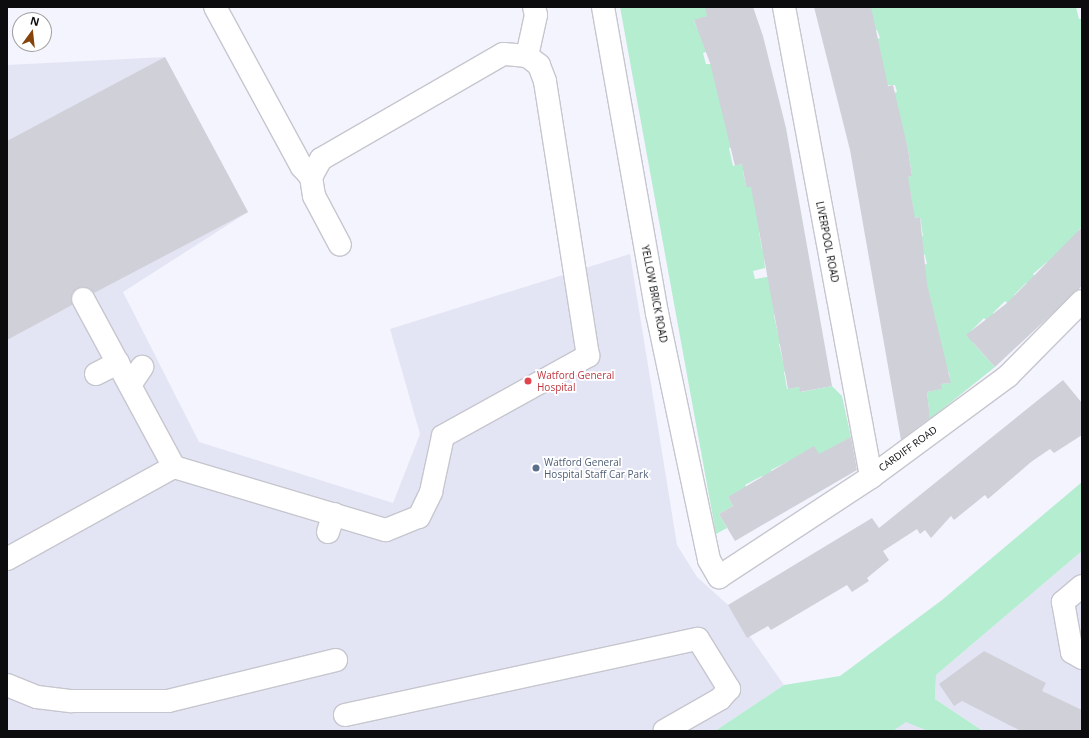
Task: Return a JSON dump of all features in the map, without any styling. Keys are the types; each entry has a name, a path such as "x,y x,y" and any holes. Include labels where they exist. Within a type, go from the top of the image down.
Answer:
{"street":[{"path":"215,7 302,167 311,177 314,196 340,245"},
{"path":"527,56 536,15 534,7"},
{"name":"YELLOW BRICK ROAD","path":"603,7 657,314 709,560 719,577"},
{"name":"LIVERPOOL ROAD","path":"784,7 871,477"},
{"path":"84,299 174,467 331,523 386,530 419,516 431,492 443,436 588,356 545,82 539,65 527,56 503,54 321,159 311,177"},
{"name":"CARDIFF ROAD","path":"719,577 871,477 1008,376 1082,301"},
{"path":"96,374 118,363"},
{"path":"130,385 142,367"},
{"path":"7,559 174,467"},
{"path":"1082,586 1063,602 1072,652 1082,658"},
{"path":"345,715 698,639 729,689 720,699 664,731"},
{"path":"7,685 37,697 72,701 168,701 336,660"}],"shaded area":[{"name":"Watford General Hospital","path":"165,57 248,212 123,292 199,442 393,503 420,434 390,329 630,254 677,545 697,577 728,605 784,685 715,731 7,731 7,65"},
{"path":"1082,551 1082,731 983,731 935,699 936,675"},
{"path":"906,721 928,731 893,731"}],"green space":[{"path":"620,7 707,7 721,11 694,21 698,30 705,28 731,44 703,53 706,64 716,64 754,142 729,148 733,166 757,161 743,171 746,187 754,186 771,229 759,232 762,249 774,247 776,256 764,258 765,268 753,271 755,279 778,275 774,316 778,334 789,333 790,342 779,344 783,362 794,360 796,370 784,372 787,389 799,387 801,392 832,386 842,396 851,437 794,469 789,461 771,470 776,479 767,484 762,476 745,485 750,494 728,497 733,506 719,514 727,528 716,534"},
{"path":"857,7 1076,7 1079,19 1082,19 1082,226 1078,231 1082,235 1054,268 1047,262 1033,274 1040,283 1026,283 1014,295 1020,302 1013,309 1005,301 993,313 999,320 992,326 984,318 971,331 977,338 973,343 995,367 930,419 927,392 941,389 941,384 950,383 949,372 941,373 935,317 931,317 925,274 906,268 927,264 925,255 902,240 923,236 920,217 899,221 896,211 913,208 910,190 888,182 912,176 905,138 870,98 897,92 895,85 886,85 857,44 880,38 877,30 868,32"},
{"path":"1082,482 1082,551 936,675 935,699 983,731 928,731 906,722 893,731 715,731 784,685 840,676 942,600"}],"building":[{"path":"705,7 753,7 763,36 786,128 832,386 800,392 799,387 788,389 751,187 746,187 742,164 735,166 710,63 694,20 707,16"},
{"path":"814,7 871,7 888,86 893,85 908,149 912,176 908,177 915,218 920,217 927,284 951,383 941,384 942,389 927,392 930,418 901,440 850,150"},
{"path":"165,57 248,212 94,293 89,288 77,288 72,293 72,305 7,340 7,141"},
{"path":"1082,227 1082,286 995,367 966,335 1007,303"},
{"path":"1063,380 1082,403 1082,435 1054,453 1050,449 1031,462 988,499 985,495 954,520 951,516 931,538 925,530 920,534 917,529 883,551 889,560 867,578 869,581 852,592 847,585 771,630 768,626 747,638 728,605 872,518 879,528"},
{"path":"851,437 857,470 735,541 719,514 733,506 728,497 814,446 819,454"},
{"path":"984,651 1046,683 1042,691 1082,710 1082,731 1021,731 962,701 954,706 939,684"}],"place":[{"name":"Watford General Hospital","path":"528,381"},
{"name":"Watford General Hospital Staff Car Park","path":"536,468"}]}
